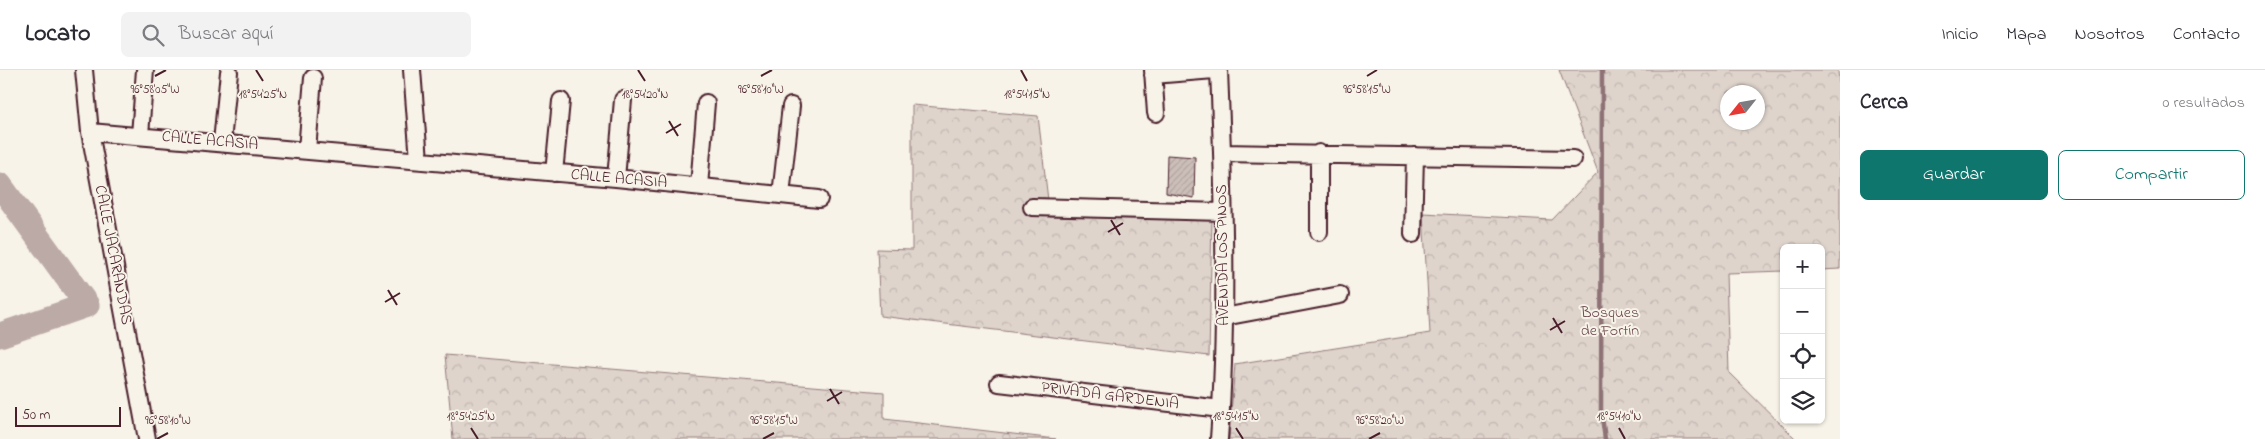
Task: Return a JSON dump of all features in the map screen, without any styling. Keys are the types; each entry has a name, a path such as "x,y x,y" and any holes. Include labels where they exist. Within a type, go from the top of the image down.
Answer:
{"street":[{"name":"CALLE JACARANDAS","path":"84,70 90,132 147,439"},
{"path":"140,135 146,70"},
{"path":"412,70 419,160"},
{"path":"1156,112 1153,73 1214,70"},
{"name":"AVENIDA LOS PINOS","path":"1219,70 1224,317 1219,439"},
{"path":"222,142 229,72"},
{"path":"307,150 313,78"},
{"path":"616,178 623,100"},
{"path":"554,173 561,101"},
{"path":"699,186 706,102"},
{"path":"782,195 791,106"},
{"name":"CALLE ACASIA","path":"90,132 222,142 616,178 818,199"},
{"path":"1222,153 1320,153 1573,159"},
{"path":"1319,232 1320,153"},
{"path":"1413,234 1415,156"},
{"path":"1032,207 1223,212"},
{"path":"1224,317 1340,295"},
{"name":"PRIVADA GARDENIA","path":"998,383 1221,409"}],"green space":[{"name":"Bosques de Fortín","path":"1559,70 1838,70 1840,99 1840,269 1825,270 1825,244 1780,244 1780,271 1726,273 1729,373 1796,439 1229,439 1235,364 1430,333 1423,213 1552,220 1598,172"},
{"path":"912,105 1038,116 1050,217 1212,217 1209,356 880,316 877,249 912,250"},
{"path":"445,355 884,392 884,419 1056,439 453,439"}],"building":[{"path":"1167,155 1195,157 1194,198 1166,193"}],"waterway":[{"path":"1602,70 1601,410 1605,439"},
{"path":"0,185 87,305 0,335"}]}
